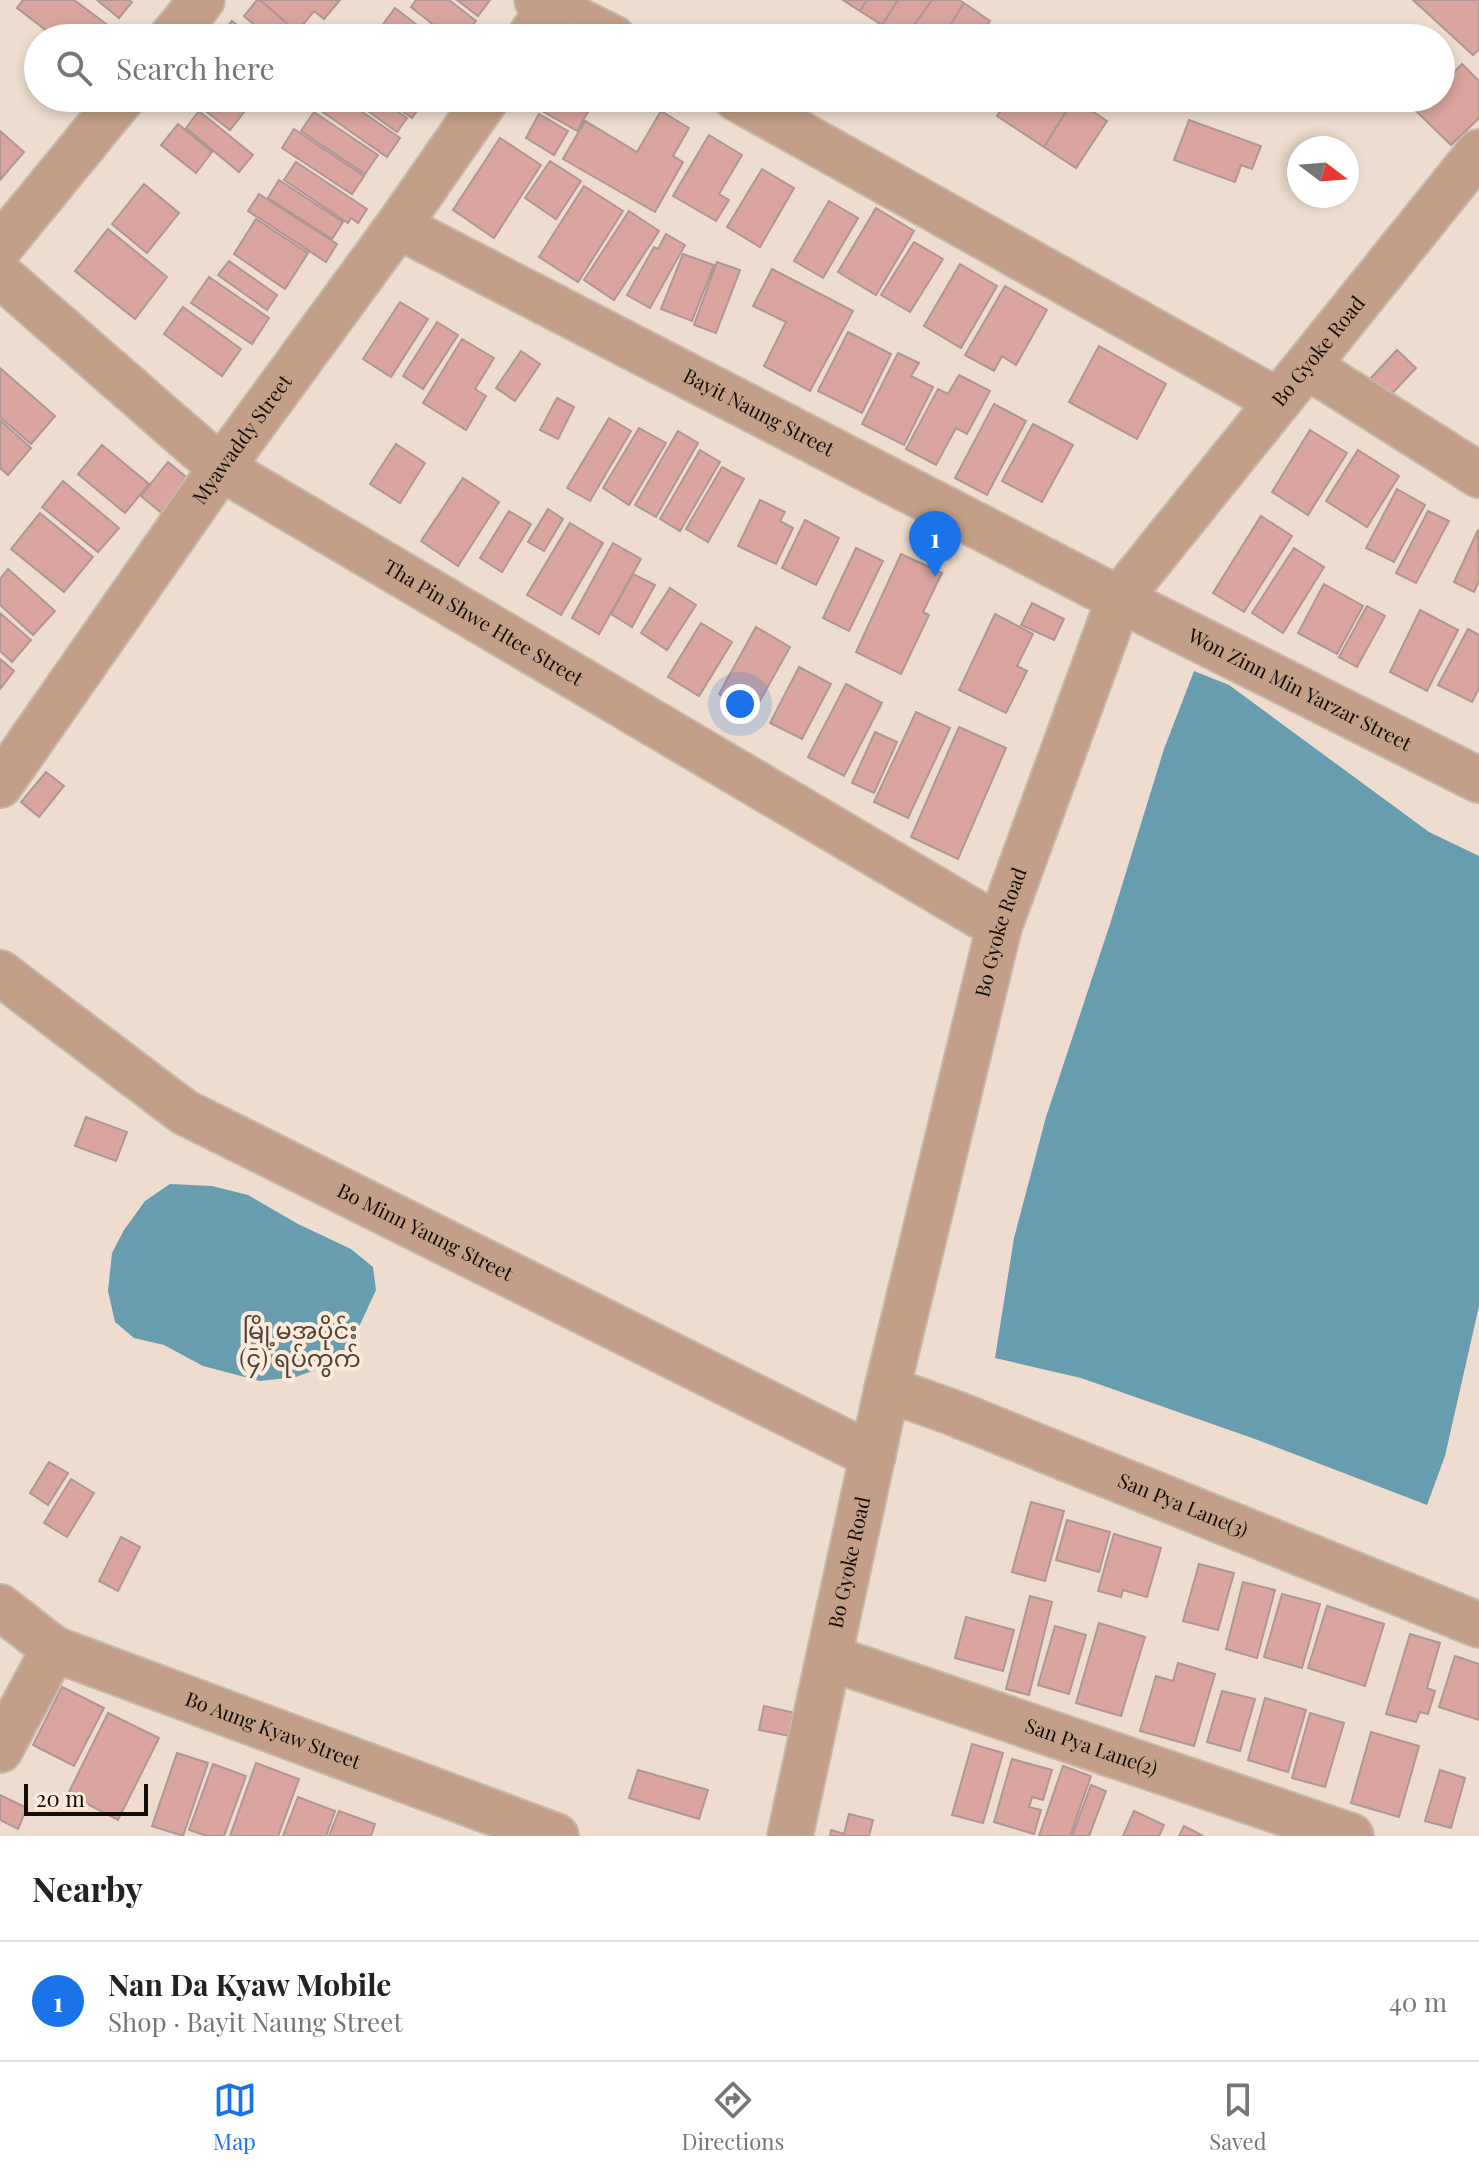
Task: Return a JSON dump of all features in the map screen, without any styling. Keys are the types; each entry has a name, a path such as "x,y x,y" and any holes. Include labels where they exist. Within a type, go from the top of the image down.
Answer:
{"street":[{"path":"182,24 202,0"},
{"path":"539,15 568,24"},
{"path":"0,247 111,112"},
{"name":"Myawaddy Street","path":"0,785 221,468 477,112"},
{"path":"761,112 1278,401"},
{"name":"Bo Gyoke Road","path":"790,1836 887,1389 999,927 1119,599 1479,152"},
{"name":"Bayit Naung Street","path":"398,226 1119,599"},
{"name":"Tha Pin Shwe Htee Street","path":"0,275 221,468 999,927"},
{"path":"1307,366 1479,475"},
{"name":"Won Zinn Min Yarzar Street","path":"1119,599 1479,780"},
{"name":"Bo Minn Yaung Street","path":"0,973 184,1112 873,1456"},
{"name":"San Pya Lane(3)","path":"887,1389 969,1419 1479,1625"},
{"name":"Bo Aung Kyaw Street","path":"0,1607 54,1649 556,1836"},
{"path":"0,1750 54,1649"},
{"name":"San Pya Lane(2)","path":"830,1658 1351,1836"}],"water":[{"path":"1194,671 1229,685 1429,832 1479,856 1479,1306 1445,1456 1427,1505 1255,1439 1081,1378 995,1358 1014,1238 1046,1117 1164,749"},
{"path":"170,1184 212,1186 248,1195 298,1224 351,1249 373,1267 376,1290 347,1353 296,1377 260,1381 203,1366 164,1345 134,1338 115,1322 108,1291 112,1253 145,1201"}],"building":[{"path":"23,0 74,0 106,24 38,24 17,8"},
{"path":"97,0 129,0 132,2 119,18"},
{"path":"260,0 288,24 253,24 244,16"},
{"path":"260,0 340,0 324,19 314,11 303,24 288,24"},
{"path":"416,0 449,0 476,21 474,24 432,24 411,7"},
{"path":"457,0 490,0 478,16"},
{"path":"843,0 867,0 860,11"},
{"path":"867,0 898,0 883,24 860,11"},
{"path":"898,0 932,0 915,24 883,24"},
{"path":"932,0 959,0 964,3 951,24 915,24"},
{"path":"1413,0 1479,0 1479,49 1473,55 1455,38 1455,24 1439,24"},
{"path":"964,3 990,21 988,24 951,24"},
{"path":"395,8 416,24 383,24"},
{"path":"1462,64 1479,81 1479,118 1451,145 1417,112 1455,112 1455,71"},
{"path":"200,112 253,155 239,172 186,128"},
{"path":"207,112 244,112 230,130"},
{"path":"314,112 378,155 365,174 301,131"},
{"path":"323,112 362,112 400,138 387,157"},
{"path":"369,112 398,112 407,118 397,132"},
{"path":"544,112 588,112 577,131"},
{"path":"660,112 689,128 673,156 683,162 655,212 563,159 585,121 637,152"},
{"path":"1000,112 1065,112 1044,147 997,116"},
{"path":"1066,112 1094,112 1107,121 1076,168 1044,147"},
{"path":"539,114 568,131 554,155 526,138"},
{"path":"1189,120 1261,146 1252,169 1241,165 1235,182 1174,160"},
{"path":"178,124 212,152 196,173 161,145"},
{"path":"294,129 364,176 352,194 282,148"},
{"path":"0,131 24,152 0,180"},
{"path":"709,135 742,155 719,194 729,200 716,221 673,196"},
{"path":"500,138 541,165 494,238 453,210"},
{"path":"550,161 581,181 556,219 525,198"},
{"path":"296,162 367,209 358,223 351,218 348,223 284,180"},
{"path":"762,169 794,188 760,247 727,227"},
{"path":"279,180 343,222 332,239 268,198"},
{"path":"144,184 179,213 147,253 112,224"},
{"path":"584,186 623,211 578,282 539,257"},
{"path":"259,194 337,244 326,262 248,211"},
{"path":"829,201 858,218 823,278 794,261"},
{"path":"876,208 914,231 876,295 838,272"},
{"path":"629,211 659,231 614,300 584,280"},
{"path":"256,219 308,253 285,289 234,254"},
{"path":"108,229 167,277 135,319 75,271"},
{"path":"666,234 685,245 650,308 627,295 654,247 658,249"},
{"path":"914,242 943,259 910,312 881,295"},
{"path":"683,254 714,265 692,321 661,309"},
{"path":"229,261 277,295 267,310 218,275"},
{"path":"717,262 740,270 716,333 694,325"},
{"path":"960,264 997,286 961,348 924,326"},
{"path":"772,269 853,311 810,391 764,366 786,322 753,306"},
{"path":"209,277 269,318 252,344 191,303"},
{"path":"1005,286 1047,310 1016,365 1002,356 994,371 965,355"},
{"path":"400,302 428,319 391,377 363,359"},
{"path":"183,307 241,349 222,376 164,334"},
{"path":"437,322 458,335 423,389 403,376"},
{"path":"848,332 891,354 862,413 818,391"},
{"path":"462,339 494,358 475,389 486,396 466,430 423,403"},
{"path":"1099,346 1166,384 1137,439 1069,402"},
{"path":"1397,350 1416,368 1387,399 1368,381"},
{"path":"521,351 540,364 515,401 496,388"},
{"path":"898,353 919,363 911,376 933,387 904,445 862,424"},
{"path":"0,368 55,416 31,444 0,417"},
{"path":"959,375 990,391 967,434 956,428 936,465 906,449 938,389 948,394"},
{"path":"557,398 574,407 558,439 540,430"},
{"path":"994,404 1026,421 987,495 955,478"},
{"path":"609,418 631,431 590,501 567,488"},
{"path":"0,420 31,448 8,475 0,468"},
{"path":"1033,424 1073,445 1042,502 1002,481"},
{"path":"639,428 666,443 629,505 603,488"},
{"path":"1310,430 1347,453 1308,515 1272,492"},
{"path":"678,431 698,443 656,517 635,505"},
{"path":"396,444 425,463 400,503 370,484"},
{"path":"102,445 149,484 125,513 78,474"},
{"path":"700,450 720,462 680,531 660,519"},
{"path":"1358,450 1399,476 1367,527 1326,501"},
{"path":"168,462 191,481 164,515 141,496"},
{"path":"722,467 744,479 708,542 686,529"},
{"path":"463,478 499,502 458,566 421,541"},
{"path":"63,481 119,528 98,552 42,507"},
{"path":"1397,489 1425,505 1394,562 1366,548"},
{"path":"760,500 785,512 780,521 793,528 776,564 738,546"},
{"path":"548,509 563,519 544,551 528,542"},
{"path":"509,511 531,524 502,572 480,558"},
{"path":"1428,511 1449,521 1416,583 1396,573"},
{"path":"40,513 93,557 64,592 11,549"},
{"path":"1261,516 1292,536 1244,612 1213,593"},
{"path":"805,520 839,538 816,585 782,568"},
{"path":"570,523 603,543 561,615 527,595"},
{"path":"1478,530 1479,581 1474,592 1454,582"},
{"path":"613,543 641,559 599,634 572,618"},
{"path":"856,548 883,561 849,631 823,618"},
{"path":"1294,548 1324,567 1283,633 1252,613"},
{"path":"901,554 942,573 923,612 929,615 901,674 856,652"},
{"path":"8,569 55,611 33,635 0,605 0,579"},
{"path":"633,574 655,585 632,627 611,614"},
{"path":"1324,584 1363,606 1337,654 1298,633"},
{"path":"670,588 696,605 667,650 641,633"},
{"path":"1032,603 1064,619 1054,640 1021,625"},
{"path":"1367,606 1385,616 1357,667 1339,657"},
{"path":"1420,610 1458,630 1427,691 1390,672"},
{"path":"0,613 31,640 12,662 0,651"},
{"path":"995,614 1033,634 1017,666 1027,671 1006,713 959,690"},
{"path":"701,623 732,642 699,696 668,677"},
{"path":"756,627 790,647 753,713 719,694"},
{"path":"1468,629 1479,635 1479,688 1472,702 1438,685"},
{"path":"0,659 14,671 0,689"},
{"path":"799,667 831,684 802,739 770,723"},
{"path":"846,684 882,703 844,776 808,757"},
{"path":"916,712 950,728 908,818 874,802"},
{"path":"959,727 1006,748 958,859 911,837"},
{"path":"875,732 897,742 874,793 852,783"},
{"path":"46,772 64,786 39,817 21,802"},
{"path":"86,1117 127,1132 116,1161 75,1146"},
{"path":"49,1462 68,1473 48,1505 30,1493"},
{"path":"71,1479 94,1493 67,1537 44,1523"},
{"path":"1031,1502 1064,1511 1045,1581 1012,1572"},
{"path":"1067,1520 1110,1532 1099,1572 1056,1560"},
{"path":"1114,1534 1161,1548 1147,1597 1123,1590 1121,1597 1098,1591"},
{"path":"121,1537 140,1547 118,1591 99,1581"},
{"path":"1199,1564 1234,1573 1218,1630 1183,1621"},
{"path":"1243,1582 1275,1590 1257,1658 1226,1649"},
{"path":"1282,1594 1320,1604 1302,1668 1264,1657"},
{"path":"1030,1596 1052,1602 1029,1695 1006,1689"},
{"path":"1327,1606 1384,1624 1365,1686 1308,1668"},
{"path":"966,1617 1014,1630 1003,1671 955,1658"},
{"path":"1099,1623 1145,1637 1121,1716 1076,1703"},
{"path":"1055,1626 1086,1635 1069,1694 1038,1685"},
{"path":"1410,1634 1440,1643 1427,1688 1435,1691 1428,1714 1420,1712 1416,1722 1386,1714"},
{"path":"1455,1656 1479,1664 1479,1720 1439,1707"},
{"path":"1178,1663 1215,1674 1194,1746 1140,1731 1156,1676 1173,1681"},
{"path":"62,1687 104,1708 74,1766 33,1745"},
{"path":"1222,1691 1255,1699 1240,1751 1207,1742"},
{"path":"1265,1698 1306,1710 1288,1772 1248,1760"},
{"path":"764,1706 795,1713 790,1736 759,1730"},
{"path":"108,1713 159,1738 118,1820 68,1794"},
{"path":"1310,1713 1344,1723 1325,1787 1292,1778"},
{"path":"1371,1732 1419,1746 1399,1817 1351,1803"},
{"path":"972,1744 1003,1753 983,1823 952,1815"},
{"path":"177,1753 208,1763 183,1836 152,1826"},
{"path":"1012,1759 1052,1770 1043,1800 1032,1797 1029,1807 1041,1810 1034,1834 994,1822"},
{"path":"256,1763 299,1779 278,1836 230,1836"},
{"path":"213,1764 246,1776 224,1836 207,1836 189,1830"},
{"path":"1063,1766 1091,1776 1070,1836 1039,1836"},
{"path":"638,1770 708,1790 699,1819 629,1798"},
{"path":"1440,1770 1465,1778 1451,1828 1425,1821"},
{"path":"1091,1785 1106,1791 1089,1836 1072,1836"},
{"path":"0,1795 27,1808 18,1829 0,1820"},
{"path":"298,1797 335,1811 326,1836 283,1836"},
{"path":"339,1811 375,1824 371,1836 329,1836"},
{"path":"1134,1811 1164,1825 1159,1836 1123,1836"},
{"path":"849,1814 873,1820 869,1836 830,1836 831,1830 844,1834"},
{"path":"1184,1826 1203,1836 1179,1836"}],"place":[{"name":"Nan Da Kyaw Mobile","path":"935,577"}],"district":[{"name":"မြို့မအပိုင်း (၄) ရပ်ကွက်","path":"300,1345"}]}
